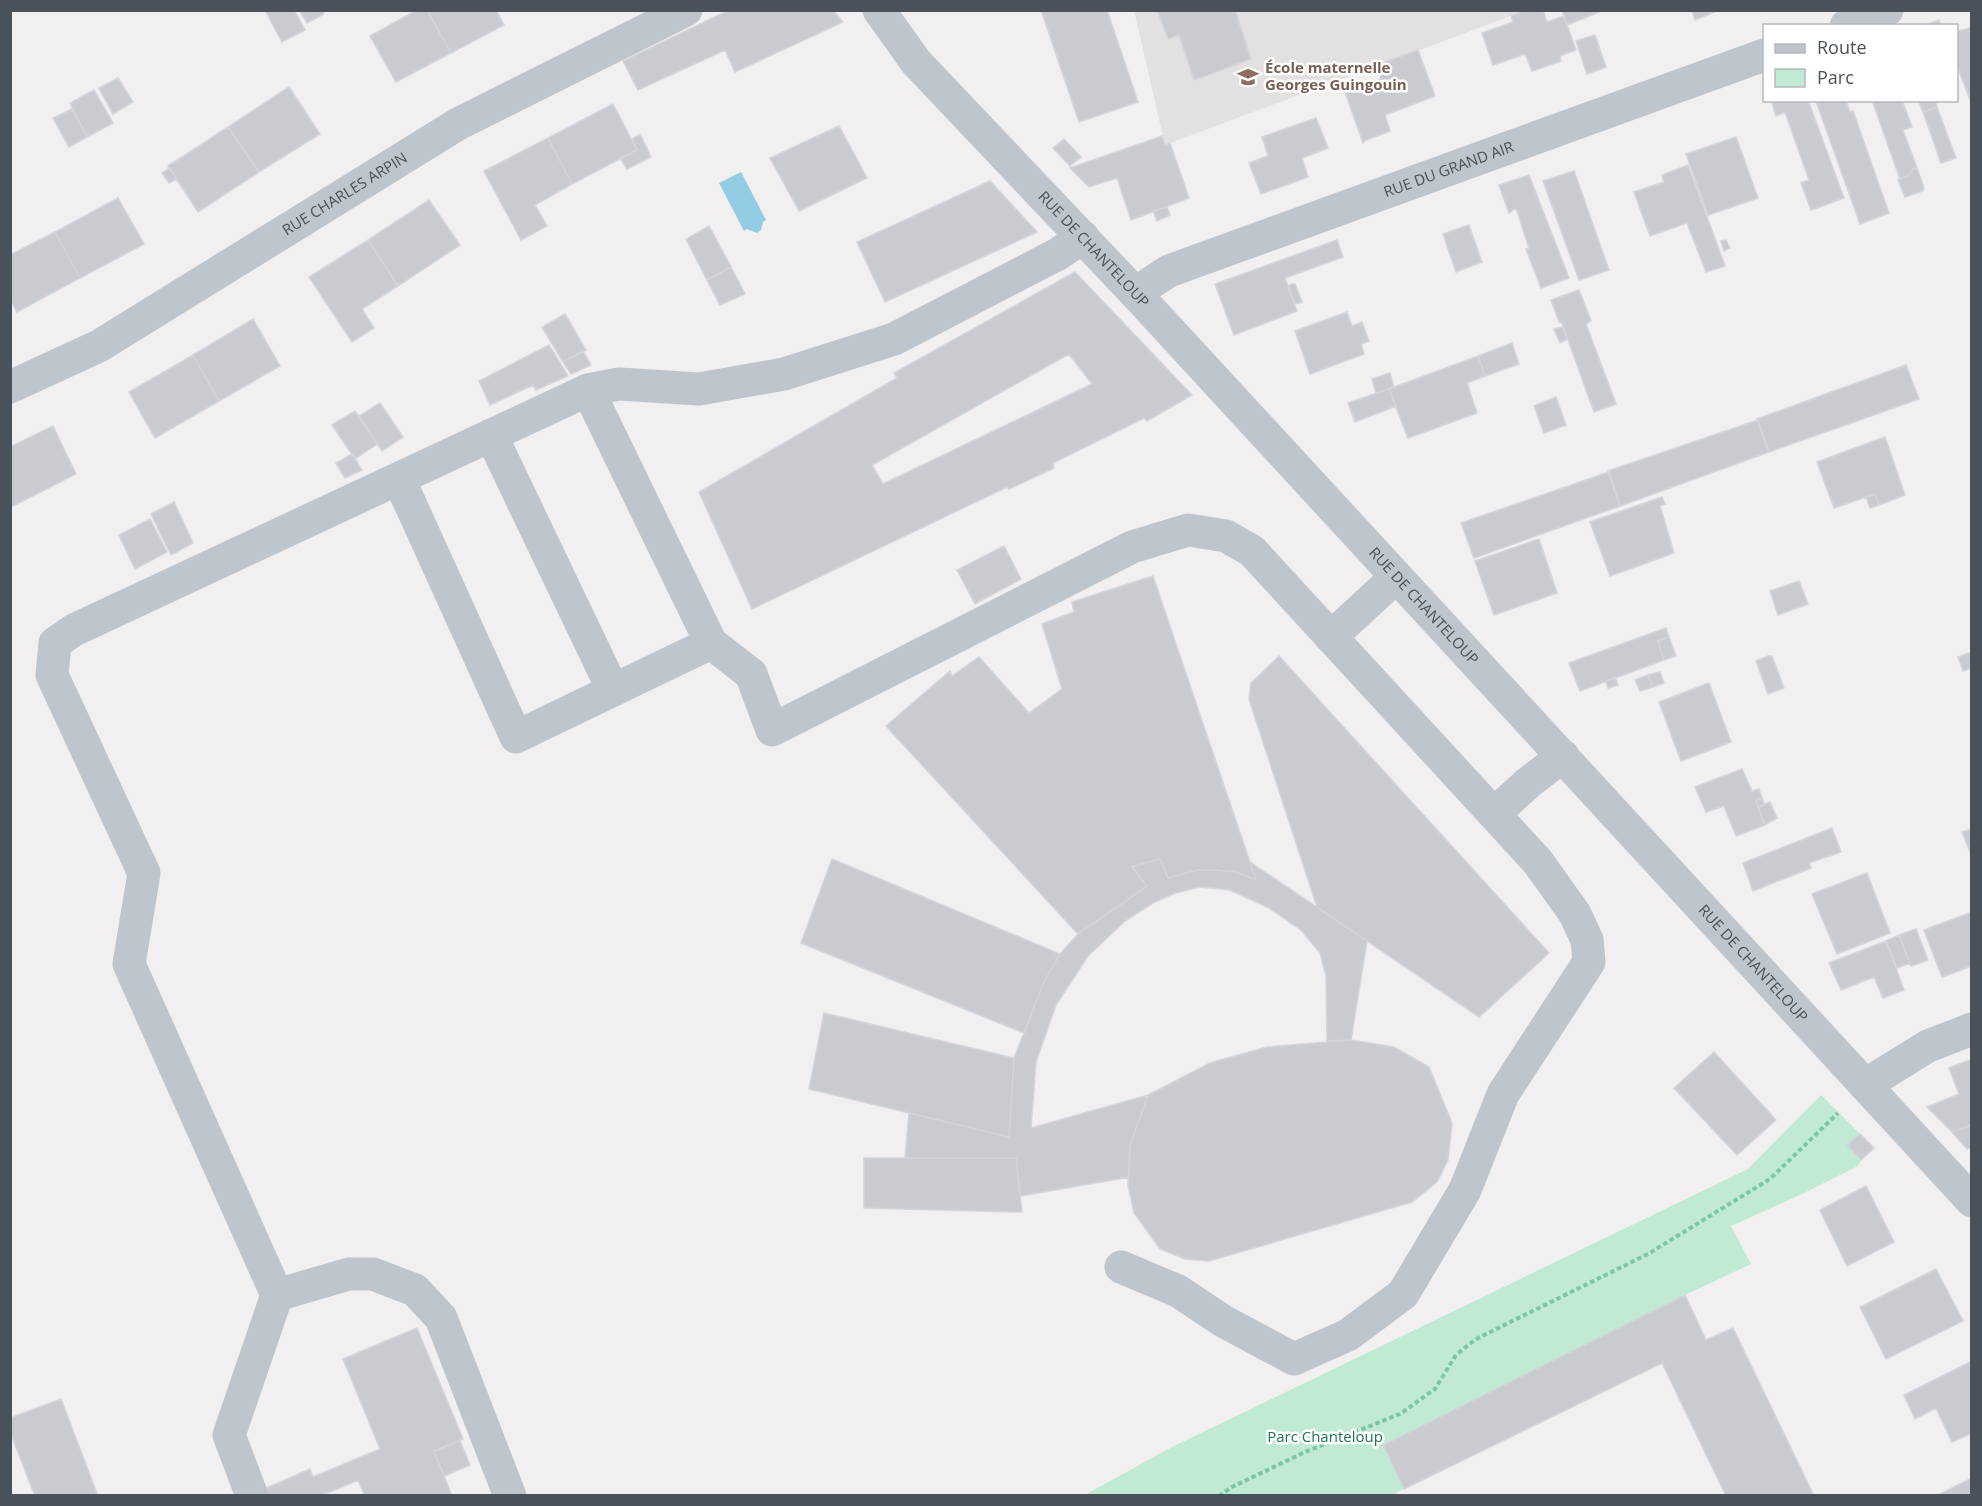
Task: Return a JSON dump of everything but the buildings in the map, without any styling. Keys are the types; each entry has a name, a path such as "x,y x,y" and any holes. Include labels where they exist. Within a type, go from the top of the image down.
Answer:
{"street":[{"name":"RUE CHARLES ARPIN","path":"10,387 99,346 458,124 686,10"},
{"name":"RUE DE CHANTELOUP","path":"879,10 916,62 1135,293 1971,1201"},
{"path":"1851,24 1887,10"},
{"name":"RUE DU GRAND AIR","path":"1135,293 1169,271 1763,55"},
{"path":"252,1496 229,1436 277,1295 129,964 144,873 52,675 52,656 56,643 74,630 588,390 619,384 699,389 784,374 894,339 1058,254 1083,237"},
{"path":"588,390 711,643 751,674 772,730 1132,547 1188,530 1226,536 1252,551 1538,862 1575,914 1587,940 1589,962 1503,1094 1465,1190 1403,1294 1348,1335 1294,1359 1223,1321 1178,1292 1121,1267"},
{"path":"491,435 613,690"},
{"path":"399,479 516,737 711,643"},
{"path":"1331,637 1396,577"},
{"path":"1494,814 1528,783 1563,756"},
{"path":"1864,1085 1928,1046 1971,1029"},
{"path":"277,1295 349,1274 373,1274 415,1290 441,1318 510,1496"}],"path":[{"path":"1220,1496 1232,1487 1305,1452 1400,1414 1435,1389 1456,1355 1476,1339 1648,1254 1770,1179 1864,1085"}],"shaded area":[{"name":"École maternelle Georges Guingouin","path":"1134,10 1524,11 1165,145"}],"green space":[{"name":"Parc Chanteloup","path":"1821,1095 1860,1134 1848,1145 1861,1160 1858,1166 1731,1226 1751,1264 1383,1445 1404,1489 1392,1495 1083,1496 1172,1447 1748,1169"}],"water":[{"path":"741,172 766,220 757,233 747,229 744,231 719,183"}],"place":[{"name":"École maternelle Georges Guingouin","path":"1248,77"}]}
